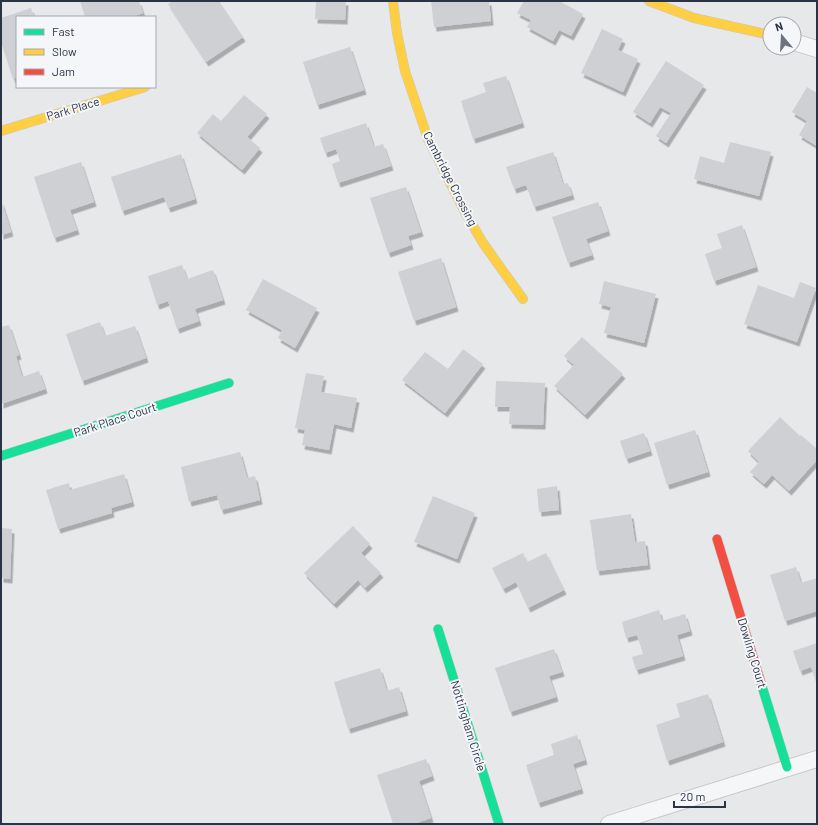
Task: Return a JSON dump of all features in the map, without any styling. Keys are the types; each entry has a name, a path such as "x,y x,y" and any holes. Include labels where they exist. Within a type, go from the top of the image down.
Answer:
{"street":[{"name":"Cambridge Crossing","path":"393,1 397,33 405,71 428,139 466,214 483,243 523,299"},
{"path":"649,1 694,18 762,33"},
{"path":"802,44 817,49"},
{"name":"Park Place","path":"1,131 142,88"},
{"name":"Park Place Court","path":"1,456 229,383"},
{"name":"Dowling Court","path":"717,539 787,767"},
{"name":"Nottingham Circle","path":"438,629 499,824"},
{"path":"609,824 787,767 817,759"}],"building":[{"path":"80,1 139,1 143,13 135,16 85,16"},
{"path":"173,1 219,1 243,37 206,62 168,4"},
{"path":"316,1 346,1 345,20 315,19"},
{"path":"431,1 489,1 491,21 434,27"},
{"path":"524,1 559,1 583,14 571,36 559,30 553,41 527,27 531,20 517,13"},
{"path":"31,8 34,16 16,16 16,78 13,79 1,42 1,18"},
{"path":"602,29 623,39 618,50 638,59 623,92 581,73"},
{"path":"350,47 364,90 317,105 303,62"},
{"path":"666,61 704,85 666,143 656,136 671,113 660,107 650,123 633,112"},
{"path":"506,76 522,123 473,139 461,101 486,92 483,83"},
{"path":"807,87 817,93 817,146 799,135 807,121 792,112"},
{"path":"244,95 267,114 247,137 260,148 242,170 197,133 213,114 221,121"},
{"path":"366,123 374,147 383,144 391,166 338,183 332,164 340,161 336,149 325,153 320,138"},
{"path":"730,142 771,152 759,196 694,179 700,156 724,163"},
{"path":"553,152 563,184 568,183 572,195 534,207 526,185 514,189 506,167"},
{"path":"181,154 195,199 168,208 164,197 122,211 111,177"},
{"path":"81,162 94,202 70,210 77,230 54,238 34,177"},
{"path":"406,187 421,232 408,236 411,245 388,253 370,198"},
{"path":"1,200 11,232 1,235"},
{"path":"598,202 608,231 586,239 592,255 568,263 552,217"},
{"path":"742,225 756,267 714,281 705,254 722,248 717,234"},
{"path":"441,258 456,307 414,321 398,272"},
{"path":"182,265 187,279 213,270 223,300 195,309 199,321 177,329 168,301 157,305 148,276"},
{"path":"263,279 317,308 295,348 278,338 282,330 246,310"},
{"path":"604,281 656,294 644,343 604,333 611,307 599,304"},
{"path":"800,282 816,288 797,342 744,324 758,285 794,298"},
{"path":"100,322 105,336 135,326 146,358 82,381 66,334"},
{"path":"9,325 19,355 16,356 22,377 39,371 45,389 1,404 1,327"},
{"path":"582,337 623,374 585,415 554,386 574,365 564,356"},
{"path":"463,349 483,364 445,413 402,380 425,352 448,369"},
{"path":"306,373 324,376 321,392 357,398 351,428 334,424 329,450 302,445 305,430 295,428"},
{"path":"496,381 545,383 543,425 509,424 510,407 495,407"},
{"path":"780,417 800,436 801,435 817,449 817,460 789,491 772,475 764,484 750,472 759,462 748,451"},
{"path":"695,430 708,472 667,485 654,443"},
{"path":"644,433 650,451 626,459 620,441"},
{"path":"240,452 247,478 255,476 260,500 221,510 217,495 189,502 181,467"},
{"path":"124,474 132,502 111,508 112,513 58,529 46,490 69,483 70,490"},
{"path":"557,486 559,510 539,512 537,489"},
{"path":"433,496 475,513 457,559 414,542"},
{"path":"631,514 635,542 645,541 648,565 597,571 590,520"},
{"path":"353,526 370,544 361,553 381,573 365,588 358,580 334,604 304,573"},
{"path":"1,528 12,529 10,579 1,578"},
{"path":"523,553 527,562 546,553 564,590 528,608 516,582 503,589 492,568"},
{"path":"796,567 801,583 817,578 817,611 785,621 770,575"},
{"path":"659,610 662,621 685,614 690,631 677,635 683,656 636,670 632,657 643,654 637,635 626,638 622,622"},
{"path":"817,643 817,685 811,667 800,671 793,651"},
{"path":"554,649 562,672 549,676 556,697 510,712 495,668"},
{"path":"380,668 387,691 399,687 406,711 348,729 334,682"},
{"path":"708,694 723,742 667,761 656,725 680,717 676,704"},
{"path":"577,735 585,760 573,764 581,789 538,803 526,765 554,755 551,744"},
{"path":"426,759 432,776 419,781 431,818 414,824 393,824 377,775"}],"traffic: fast":[{"path":"1,456 229,383"},
{"path":"438,629 499,824"},
{"path":"761,683 787,767"}],"traffic: slow":[{"path":"393,1 397,33 405,71 428,139 466,214 483,243 523,299"},
{"path":"649,1 694,18 762,33"},
{"path":"1,131 142,88"}],"traffic: jam":[{"path":"717,539 761,683"}]}
